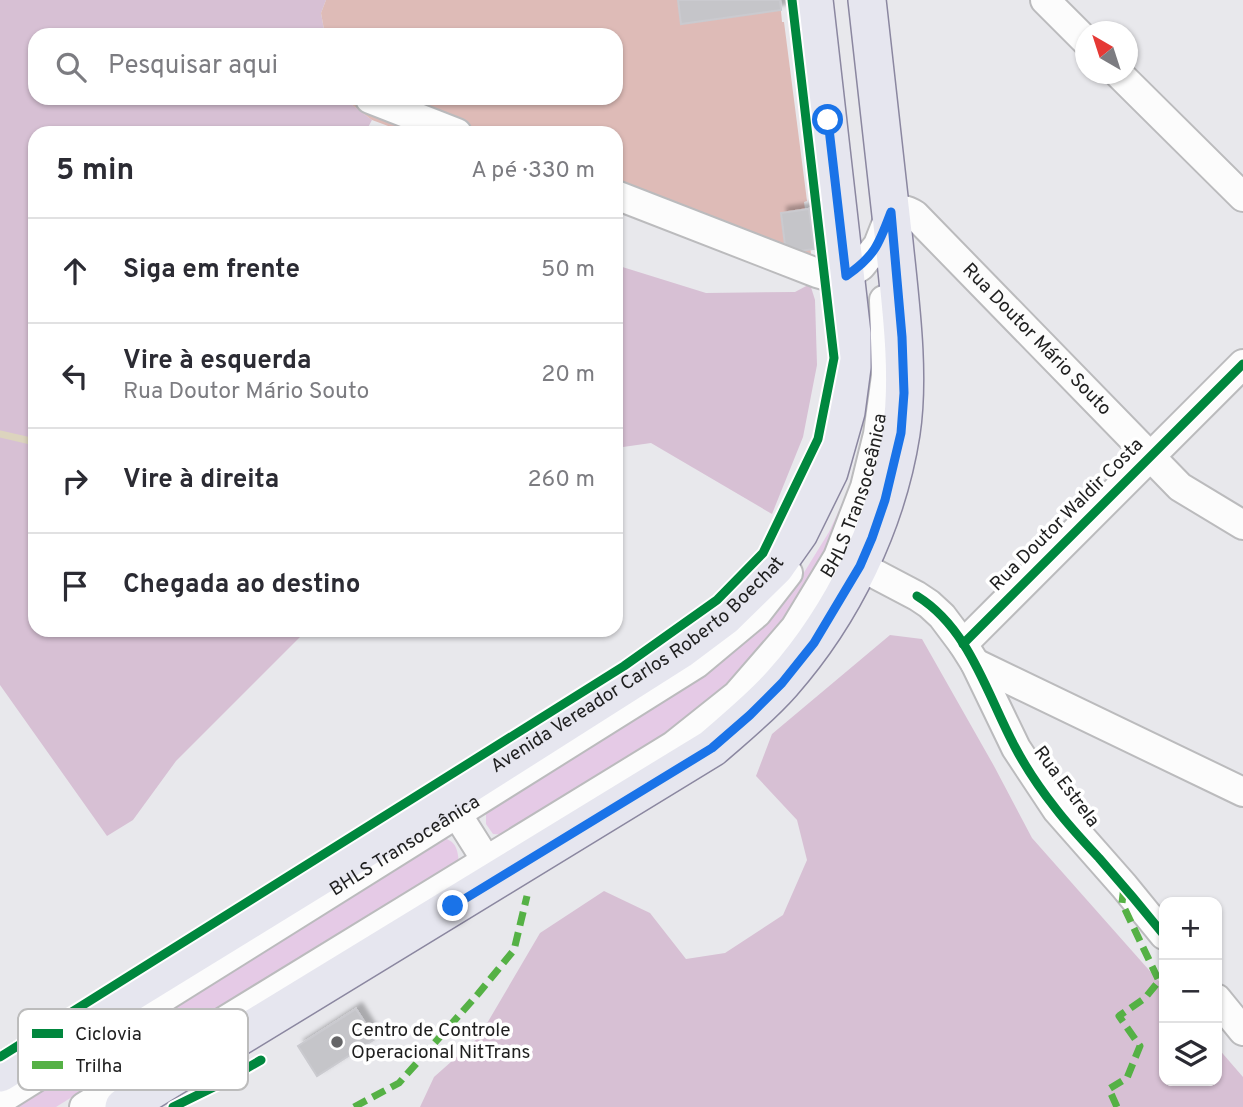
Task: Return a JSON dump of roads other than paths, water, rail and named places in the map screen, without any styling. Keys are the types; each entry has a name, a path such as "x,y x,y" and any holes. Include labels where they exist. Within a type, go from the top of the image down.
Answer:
{"main road":[{"name":"Avenida Vereador Carlos Roberto Boechat","path":"104,1009 442,801 680,650 724,617 775,567 799,533 829,472 846,412 852,367 852,334 862,262 814,0"},
{"path":"248,1031 712,748 782,683 814,643 860,566 872,538 885,500 901,433 904,393 902,337 867,0"},
{"name":"Avenida Vereador Carlos Roberto Boechat","path":"0,1073 18,1062"},
{"path":"124,1107 152,1090"}],"street":[{"name":"BHLS Transoceânica","path":"145,1009 696,664 757,612 812,542 844,478 863,412 869,365 862,262 831,0"},
{"name":"BHLS Transoceânica","path":"243,1009 673,746 737,695 795,628 838,557 865,487 878,434 886,376 884,303 862,262 862,116 850,0"},
{"path":"1045,0 1075,30"},
{"path":"1129,84 1243,197"},
{"path":"385,105 439,126"},
{"path":"623,198 817,274 831,277 862,262 891,212"},
{"name":"Rua Doutor Mário Souto","path":"891,212 900,209 915,215 1149,458 1180,487 1243,525"},
{"name":"Rua Doutor Waldir Costa","path":"969,653 1149,458 1243,364"},
{"path":"860,566 929,604 942,616 969,653 1243,792"},
{"name":"Rua Estrela","path":"969,653 1016,748 1056,810 1159,929"},
{"path":"457,814 486,860"},
{"path":"1222,1005 1243,1031"},
{"name":"BHLS Transoceânica","path":"0,1100 18,1089"},
{"name":"BHLS Transoceânica","path":"84,1107 112,1090"}],"waterway":[{"path":"0,434 28,440"}],"place":[{"name":"Centro de Controle Operacional NitTrans","path":"337,1042"}]}
